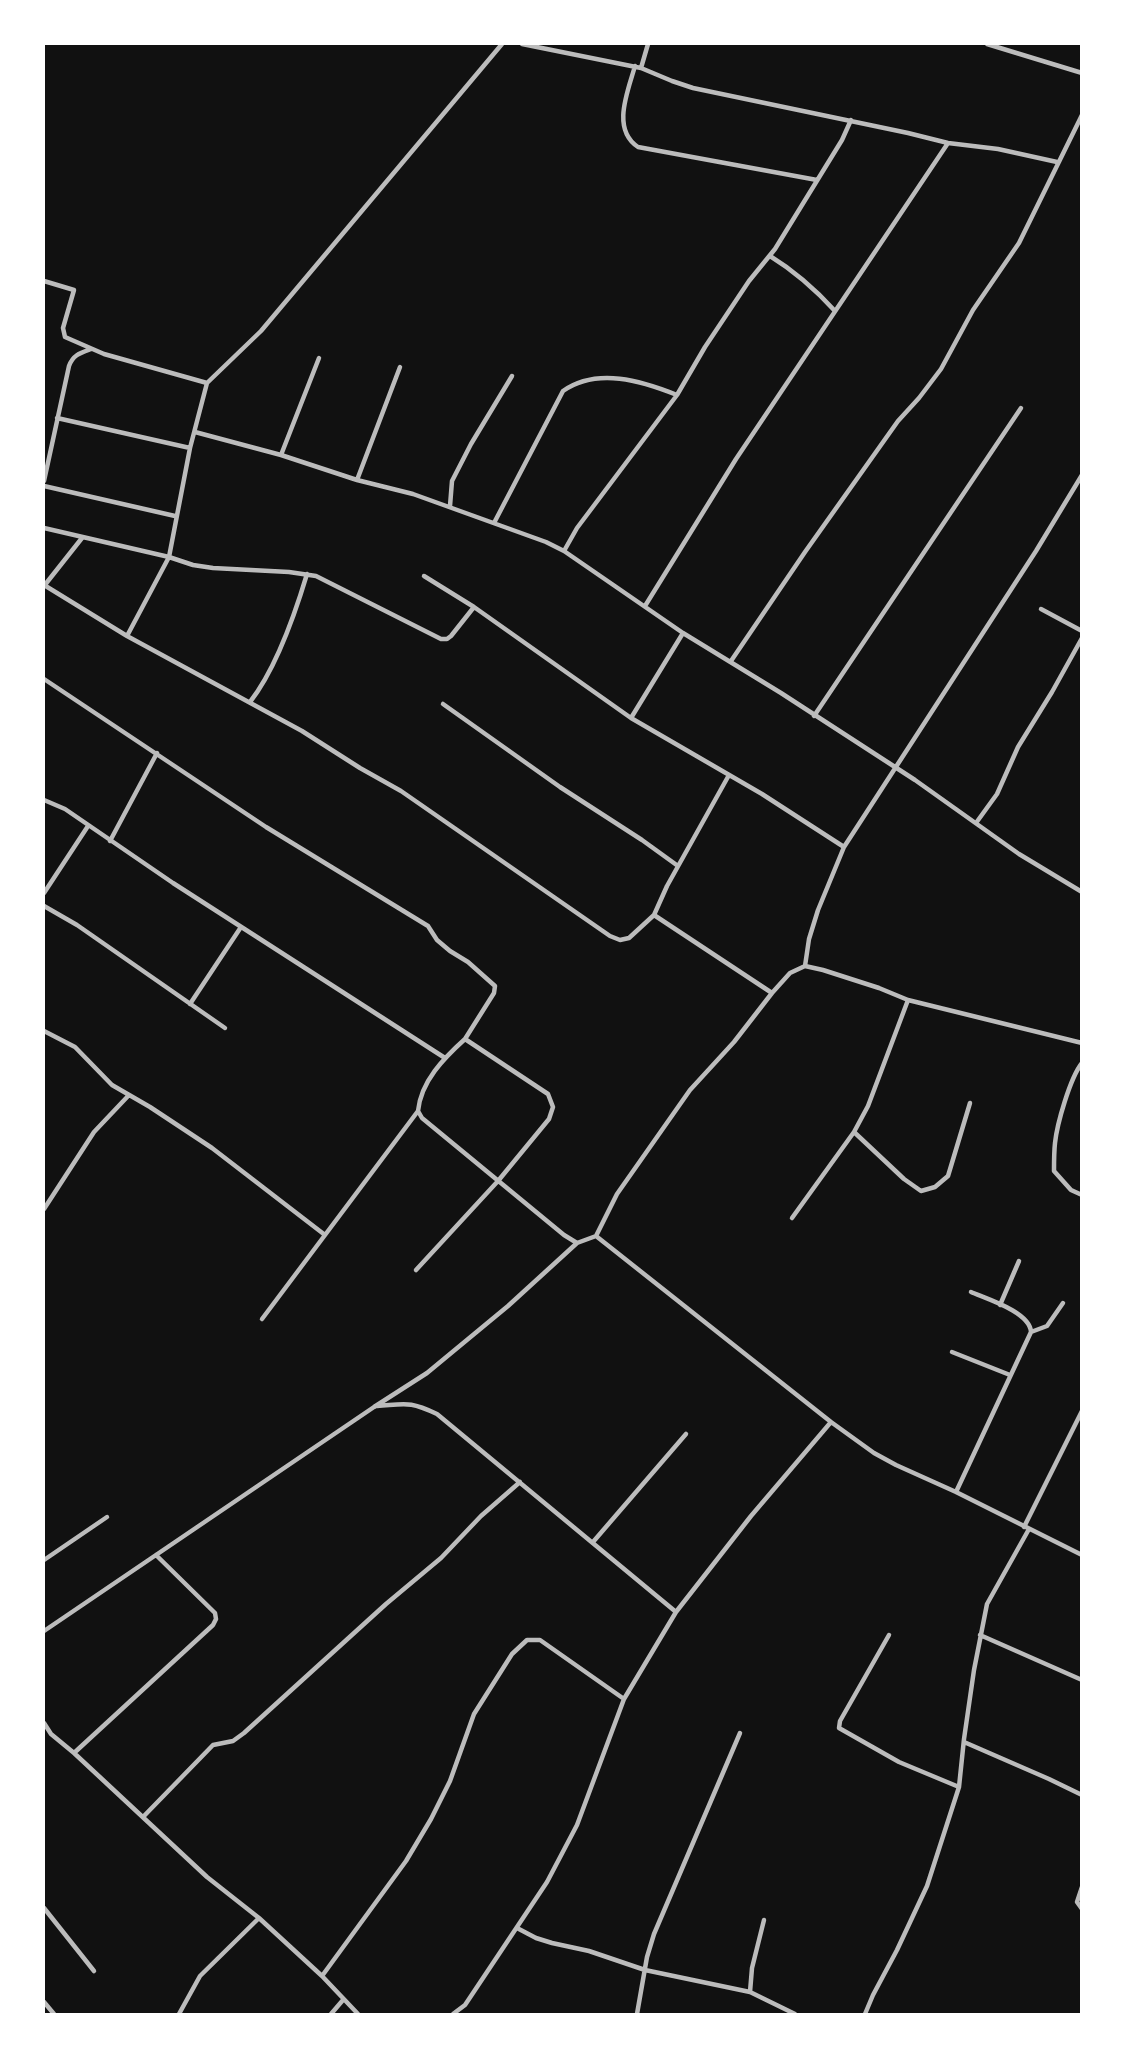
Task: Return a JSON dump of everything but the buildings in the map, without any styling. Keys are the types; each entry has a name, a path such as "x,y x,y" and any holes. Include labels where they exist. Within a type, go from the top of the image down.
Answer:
{"street":[{"path":"127,636 169,557 175,516 207,383 261,331 501,44"},
{"path":"522,44 638,67 693,88 851,120 948,143 998,149 1057,162"},
{"path":"555,50 556,44"},
{"path":"648,44 627,96 623,123 630,139 638,147 817,180"},
{"path":"987,44 1082,73"},
{"path":"731,661 891,430 941,369 973,310 1019,243 1082,115"},
{"path":"564,551 577,528 676,395 749,281 770,256 842,140 851,120"},
{"path":"645,606 736,459 948,143"},
{"path":"770,256 810,284 835,311"},
{"path":"44,280 74,290 63,328 65,337 91,349 207,383"},
{"path":"91,349 78,353 72,358 44,483 175,516"},
{"path":"281,455 319,358"},
{"path":"357,480 400,367"},
{"path":"450,506 452,481 471,444 512,376"},
{"path":"494,523 563,391 573,384 598,379 620,379 648,384 676,395"},
{"path":"814,716 1021,408"},
{"path":"57,417 190,448"},
{"path":"195,432 281,455 357,480 450,506 564,551 683,633 731,661 915,780 1019,854 1082,892"},
{"path":"805,966 809,939 818,910 844,847 1036,551 1082,475"},
{"path":"44,528 169,557 193,565 316,576 441,639 451,636 474,607"},
{"path":"82,538 44,585 127,636 302,731 401,791 610,936 620,940 629,938 654,915 678,866 729,775"},
{"path":"250,702 262,684 278,650 307,574"},
{"path":"424,576 474,607 631,718 729,775 844,847"},
{"path":"1041,609 1082,631"},
{"path":"631,718 683,633"},
{"path":"976,823 997,794 1018,747 1053,692 1082,638"},
{"path":"44,679 266,827 428,926 437,940 481,972 495,986 494,993 465,1039 445,1058 425,1087 418,1111 262,1319"},
{"path":"443,704 560,787 678,866"},
{"path":"110,841 157,753"},
{"path":"44,800 65,809 241,927 445,1058"},
{"path":"44,893 88,826"},
{"path":"44,906 77,925 225,1028"},
{"path":"654,915 772,993"},
{"path":"190,1004 241,927"},
{"path":"44,1630 427,1373 508,1306 577,1243 596,1236 617,1194 690,1090 734,1042 790,973 805,966 823,970 908,1000 1082,1043"},
{"path":"792,1218 854,1132 875,1088 908,1000"},
{"path":"44,1031 75,1047 105,1080 212,1148 325,1235"},
{"path":"416,1270 498,1181 549,1119 553,1107 548,1094 465,1039"},
{"path":"1082,1063 1076,1070 1067,1096 1055,1143 1054,1171 1071,1190 1082,1195"},
{"path":"44,1209 94,1132 129,1095"},
{"path":"854,1132 904,1179 921,1191 936,1187 948,1176 970,1103"},
{"path":"418,1111 422,1118 564,1235 577,1243"},
{"path":"596,1236 831,1422 874,1453 1082,1555"},
{"path":"1000,1305 1019,1261"},
{"path":"956,1492 1031,1332 1023,1316 971,1292"},
{"path":"1031,1332 1047,1326 1063,1303"},
{"path":"952,1352 1010,1375"},
{"path":"374,1407 401,1402 417,1405 437,1414 676,1612"},
{"path":"865,2014 927,1886 959,1787 980,1635 987,1605 1082,1411"},
{"path":"455,2014 465,2005 547,1882 577,1825 624,1699 676,1612 751,1516 831,1422"},
{"path":"593,1542 686,1434"},
{"path":"142,1817 213,1745 233,1741 244,1733 386,1604 441,1558 481,1516 520,1482"},
{"path":"44,1560 107,1517"},
{"path":"74,1753 216,1620 215,1613 156,1555"},
{"path":"890,1635 840,1721 839,1728 899,1762 959,1787"},
{"path":"980,1635 1082,1680"},
{"path":"322,1976 406,1861 426,1828 450,1781 474,1714 512,1654 522,1643 527,1640 540,1640 624,1699"},
{"path":"44,1723 51,1734 207,1877 259,1918 322,1976 358,2014"},
{"path":"637,2014 654,1934 740,1733"},
{"path":"964,1742 1082,1795"},
{"path":"1082,1887 1077,1902 1082,1909"},
{"path":"44,1908 94,1971"},
{"path":"179,2014 200,1976 259,1918"},
{"path":"750,1992 752,1968 764,1920"},
{"path":"517,1928 536,1938 590,1951 645,1970 750,1992 795,2014"},
{"path":"331,2014 343,2000"},
{"path":"44,2002 54,2014"}]}
